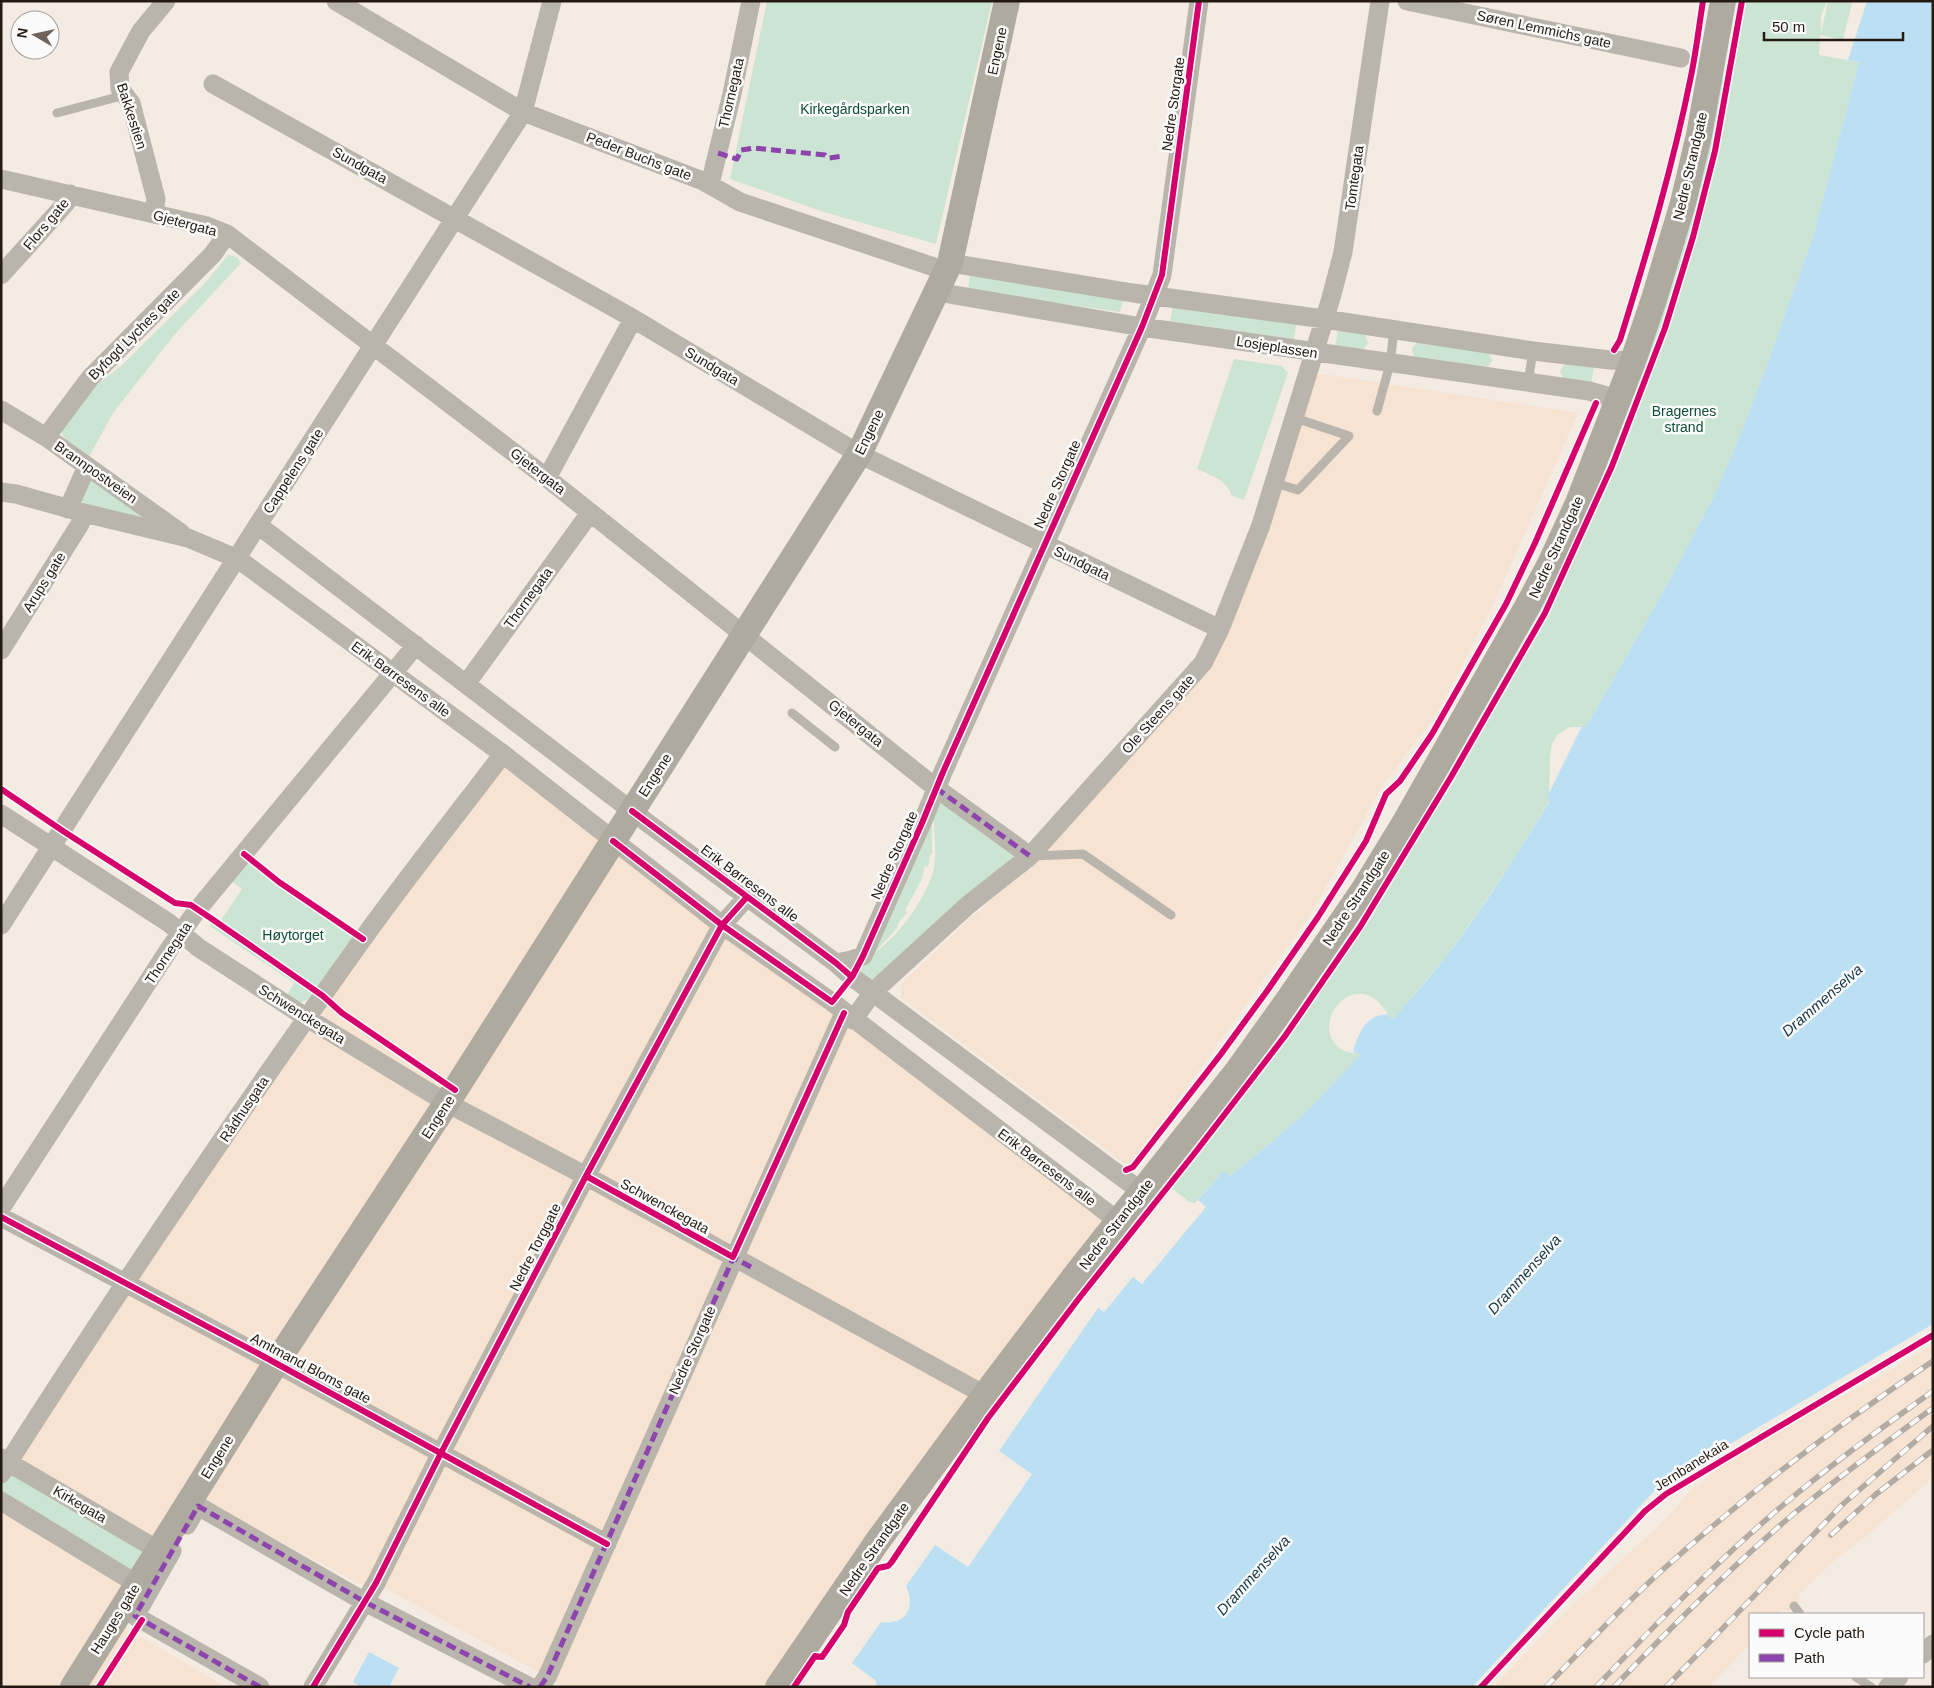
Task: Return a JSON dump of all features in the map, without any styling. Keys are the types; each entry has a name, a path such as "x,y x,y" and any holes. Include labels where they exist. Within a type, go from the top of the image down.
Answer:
{"street":[{"name":"Bakkestien","path":"154,214 156,199 131,103 120,89 119,72 141,31 166,1"},
{"name":"Cappelens gate","path":"1,925 238,559 523,112 552,1"},
{"name":"Thornegata","path":"710,184 732,94 751,1"},
{"name":"Engene","path":"158,1550 276,1363 447,1104 859,454 944,275 1007,1"},
{"name":"Nedre Storgate","path":"836,963 863,956 1044,544 1142,327 1162,275 1199,1"},
{"name":"Tomtegata","path":"1314,352 1343,252 1380,1"},
{"name":"Søren Lemmichs gate","path":"1407,1 1681,58"},
{"name":"Nedre Strandgate","path":"778,1687 877,1542 985,1395 1118,1221 1238,1070 1286,1003 1364,889 1405,822 1550,564 1578,503 1633,361 1683,203 1699,135 1723,1"},
{"name":"Peder Buchs gate","path":"344,3 523,112 710,184 740,202 944,275"},
{"name":"Sundgata","path":"213,84 633,319 859,454 1220,629"},
{"name":"Gjetergata","path":"1,179 207,226 227,234 547,478 936,788 1030,856"},
{"name":"Flors gate","path":"1,276 66,203 70,194"},
{"name":"Byfogd Lyches gate","path":"46,437 90,378 213,254 227,234"},
{"path":"944,275 1154,296 1533,350 1610,360 1633,361"},
{"name":"Losjeplassen","path":"944,275 1142,327 1589,391 1618,400"},
{"path":"547,478 633,319"},
{"name":"Ole Steens gate","path":"848,1016 968,906 1030,856 1203,663 1220,629 1261,525 1314,352"},
{"name":"Brannpostveien","path":"1,410 46,437 188,538"},
{"name":"Arups gate","path":"1,650 80,524 76,511 87,466"},
{"name":"Erik Børresens alle","path":"1,492 16,494 76,511 188,538 238,559 503,754 722,925 848,1016 1118,1221"},
{"name":"Thornegata","path":"466,684 590,513"},
{"name":"Erik Børresens alle","path":"258,525 632,811 1142,1192"},
{"name":"Thornegata","path":"1,1208 180,934 416,645"},
{"name":"Rådhusgata","path":"4,1465 307,1018 363,939 503,754"},
{"name":"Schwenckegata","path":"1,814 169,923 199,948 307,1018 447,1104 586,1176 985,1395"},
{"name":"Nedre Torggate","path":"313,1687 376,1583 586,1176 722,925 747,897"},
{"name":"Nedre Storgate","path":"540,1687 547,1677 607,1544 733,1257 848,1016"},
{"name":"Amtmand Bloms gate","path":"1,1217 276,1363 607,1544"},
{"name":"Kirkegata","path":"4,1465 158,1550"},
{"path":"1,1501 137,1584"},
{"path":"260,1687 136,1616 198,1506 365,1602 530,1687"},
{"name":"Hauges gate","path":"73,1687 158,1550"},
{"path":"1924,1653 1933,1644"},
{"path":"1888,1687 1898,1678"}],"lane":[{"path":"57,113 125,95"},
{"path":"1377,411 1390,364 1394,330"},
{"path":"1528,383 1533,350"},
{"path":"1274,483 1298,490 1349,436 1295,418"},
{"path":"792,713 835,747"},
{"path":"1030,856 1083,854 1171,915"},
{"path":"1794,1606 1799,1613"},
{"path":"1858,1678 1871,1687"}],"shaded area":[{"path":"1309,372 1578,413 1494,603 1436,715 1382,786 1314,909 1172,1108 1128,1166 901,998 901,984 978,911 996,931 980,911 1030,856 1220,629"},
{"path":"503,754 1117,1221 774,1687 565,1687 376,1583 360,1584 193,1495 114,1621 226,1687 1,1687 1,1474 126,1282"},
{"path":"1933,1345 1933,1477 1874,1530 1830,1564 1799,1594 1798,1602 1789,1611 1783,1610 1780,1613 1749,1613 1749,1645 1709,1687 1493,1687 1569,1608 1660,1525 1695,1486 1698,1487 1719,1466 1818,1408 1868,1383"}],"green space":[{"name":"Kirkegårdsparken","path":"767,1 992,1 936,244 824,212 730,179"},
{"name":"Bragernes strand","path":"1746,1 1827,1 1821,16 1821,34 1828,1 1852,3 1843,40 1820,35 1819,55 1859,62 1813,237 1765,370 1737,443 1713,498 1667,585 1586,727 1570,727 1557,735 1552,744 1550,756 1549,801 1516,856 1444,959 1392,1020 1378,1001 1363,994 1352,995 1342,1000 1335,1008 1330,1019 1329,1030 1333,1041 1344,1051 1362,1053 1310,1108 1273,1141 1230,1176 1223,1171 1195,1203 1189,1202 1163,1181 1551,584 1720,75 1733,77"},
{"path":"228,255 237,257 241,263 175,334 113,413 90,455 87,457 70,444 61,432 60,427 94,387 121,366 205,283"},
{"path":"970,274 1124,298 1120,312 968,290"},
{"path":"1173,306 1296,324 1294,340 1170,321"},
{"path":"1338,330 1365,334 1368,343 1362,351 1335,347"},
{"path":"1418,342 1489,351 1492,361 1486,369 1418,359 1413,355 1412,348"},
{"path":"1234,359 1282,366 1288,373 1244,500 1232,496 1227,486 1219,479 1197,469"},
{"path":"1567,363 1594,367 1591,384 1564,380 1560,371"},
{"path":"91,479 160,522 94,509 79,500"},
{"path":"936,788 1030,856 873,992 852,977 861,967 863,956","holes":["934,821 935,862 931,879 911,915 893,936 875,952 898,927 897,925 907,912 905,910 921,881 925,866 928,867 930,855 932,854 932,824"]},
{"name":"Høytorget","path":"246,854 359,931 307,1000 299,1003 287,995 294,983 210,926 215,917 221,920 242,889 228,878"},
{"path":"1,1458 158,1550 137,1584 1,1501"}],"water":[{"name":"Drammenselva","path":"1867,1 1933,1 1933,1324 1659,1486 1472,1687 877,1687 876,1681 852,1663 881,1622 897,1621 907,1613 910,1601 906,1586 935,1545 968,1567 1032,1474 999,1451 1098,1308 1104,1312 1133,1277 1142,1284 1206,1207 1198,1200 1223,1171 1230,1176 1310,1108 1361,1054 1353,1052 1358,1037 1371,1019 1388,1014 1392,1020 1438,967 1472,921 1512,862 1549,802 1548,795 1582,726 1586,727 1667,585 1713,498 1737,443 1813,237 1859,62 1848,60"},
{"path":"369,1652 399,1668 389,1687 361,1687 353,1682"}],"railway":[{"path":"1546,1687 1601,1629 1644,1588 1757,1489 1826,1436 1933,1361"},
{"path":"1596,1687 1687,1594 1758,1527 1837,1461 1933,1391"},
{"path":"1614,1687 1657,1642 1768,1536 1826,1488 1933,1408"},
{"path":"1666,1687 1843,1504 1933,1426"},
{"path":"1831,1535 1875,1495 1933,1450"}],"marked path":[{"path":"718,153 737,159 741,150 754,148 825,155 829,158 844,156"},
{"path":"936,788 1030,856"},
{"path":"540,1687 547,1677 735,1254"},
{"path":"729,1255 751,1267"},
{"path":"260,1687 135,1616 198,1506 365,1602 530,1687"}],"cycle path":[{"path":"613,841 722,925 832,1002 852,977 1142,327 1162,275 1199,1"},
{"path":"1614,350 1620,340 1668,176 1691,76 1703,1"},
{"path":"794,1687 815,1656 822,1657 844,1625 848,1612 878,1568 888,1566 891,1563 988,1418 1080,1297 1285,1036 1360,927 1451,777 1545,613 1612,466 1665,328 1693,237 1715,151 1742,1"},
{"path":"1126,1170 1133,1167 1221,1054 1267,991 1318,917 1366,841 1386,794 1400,781 1432,734 1506,604 1535,543 1596,403"},
{"path":"1,789 175,903 191,905 323,996 342,1013 455,1090"},
{"path":"632,811 836,963 852,977"},
{"path":"244,854 279,882 363,939"},
{"path":"313,1687 376,1583 441,1453 586,1176 722,925 747,897"},
{"path":"586,1176 733,1257 844,1013"},
{"path":"1,1217 259,1354 607,1544"},
{"name":"Jernbanekaia","path":"1481,1687 1645,1511 1666,1494 1933,1335"},
{"path":"99,1687 142,1620"}]}
